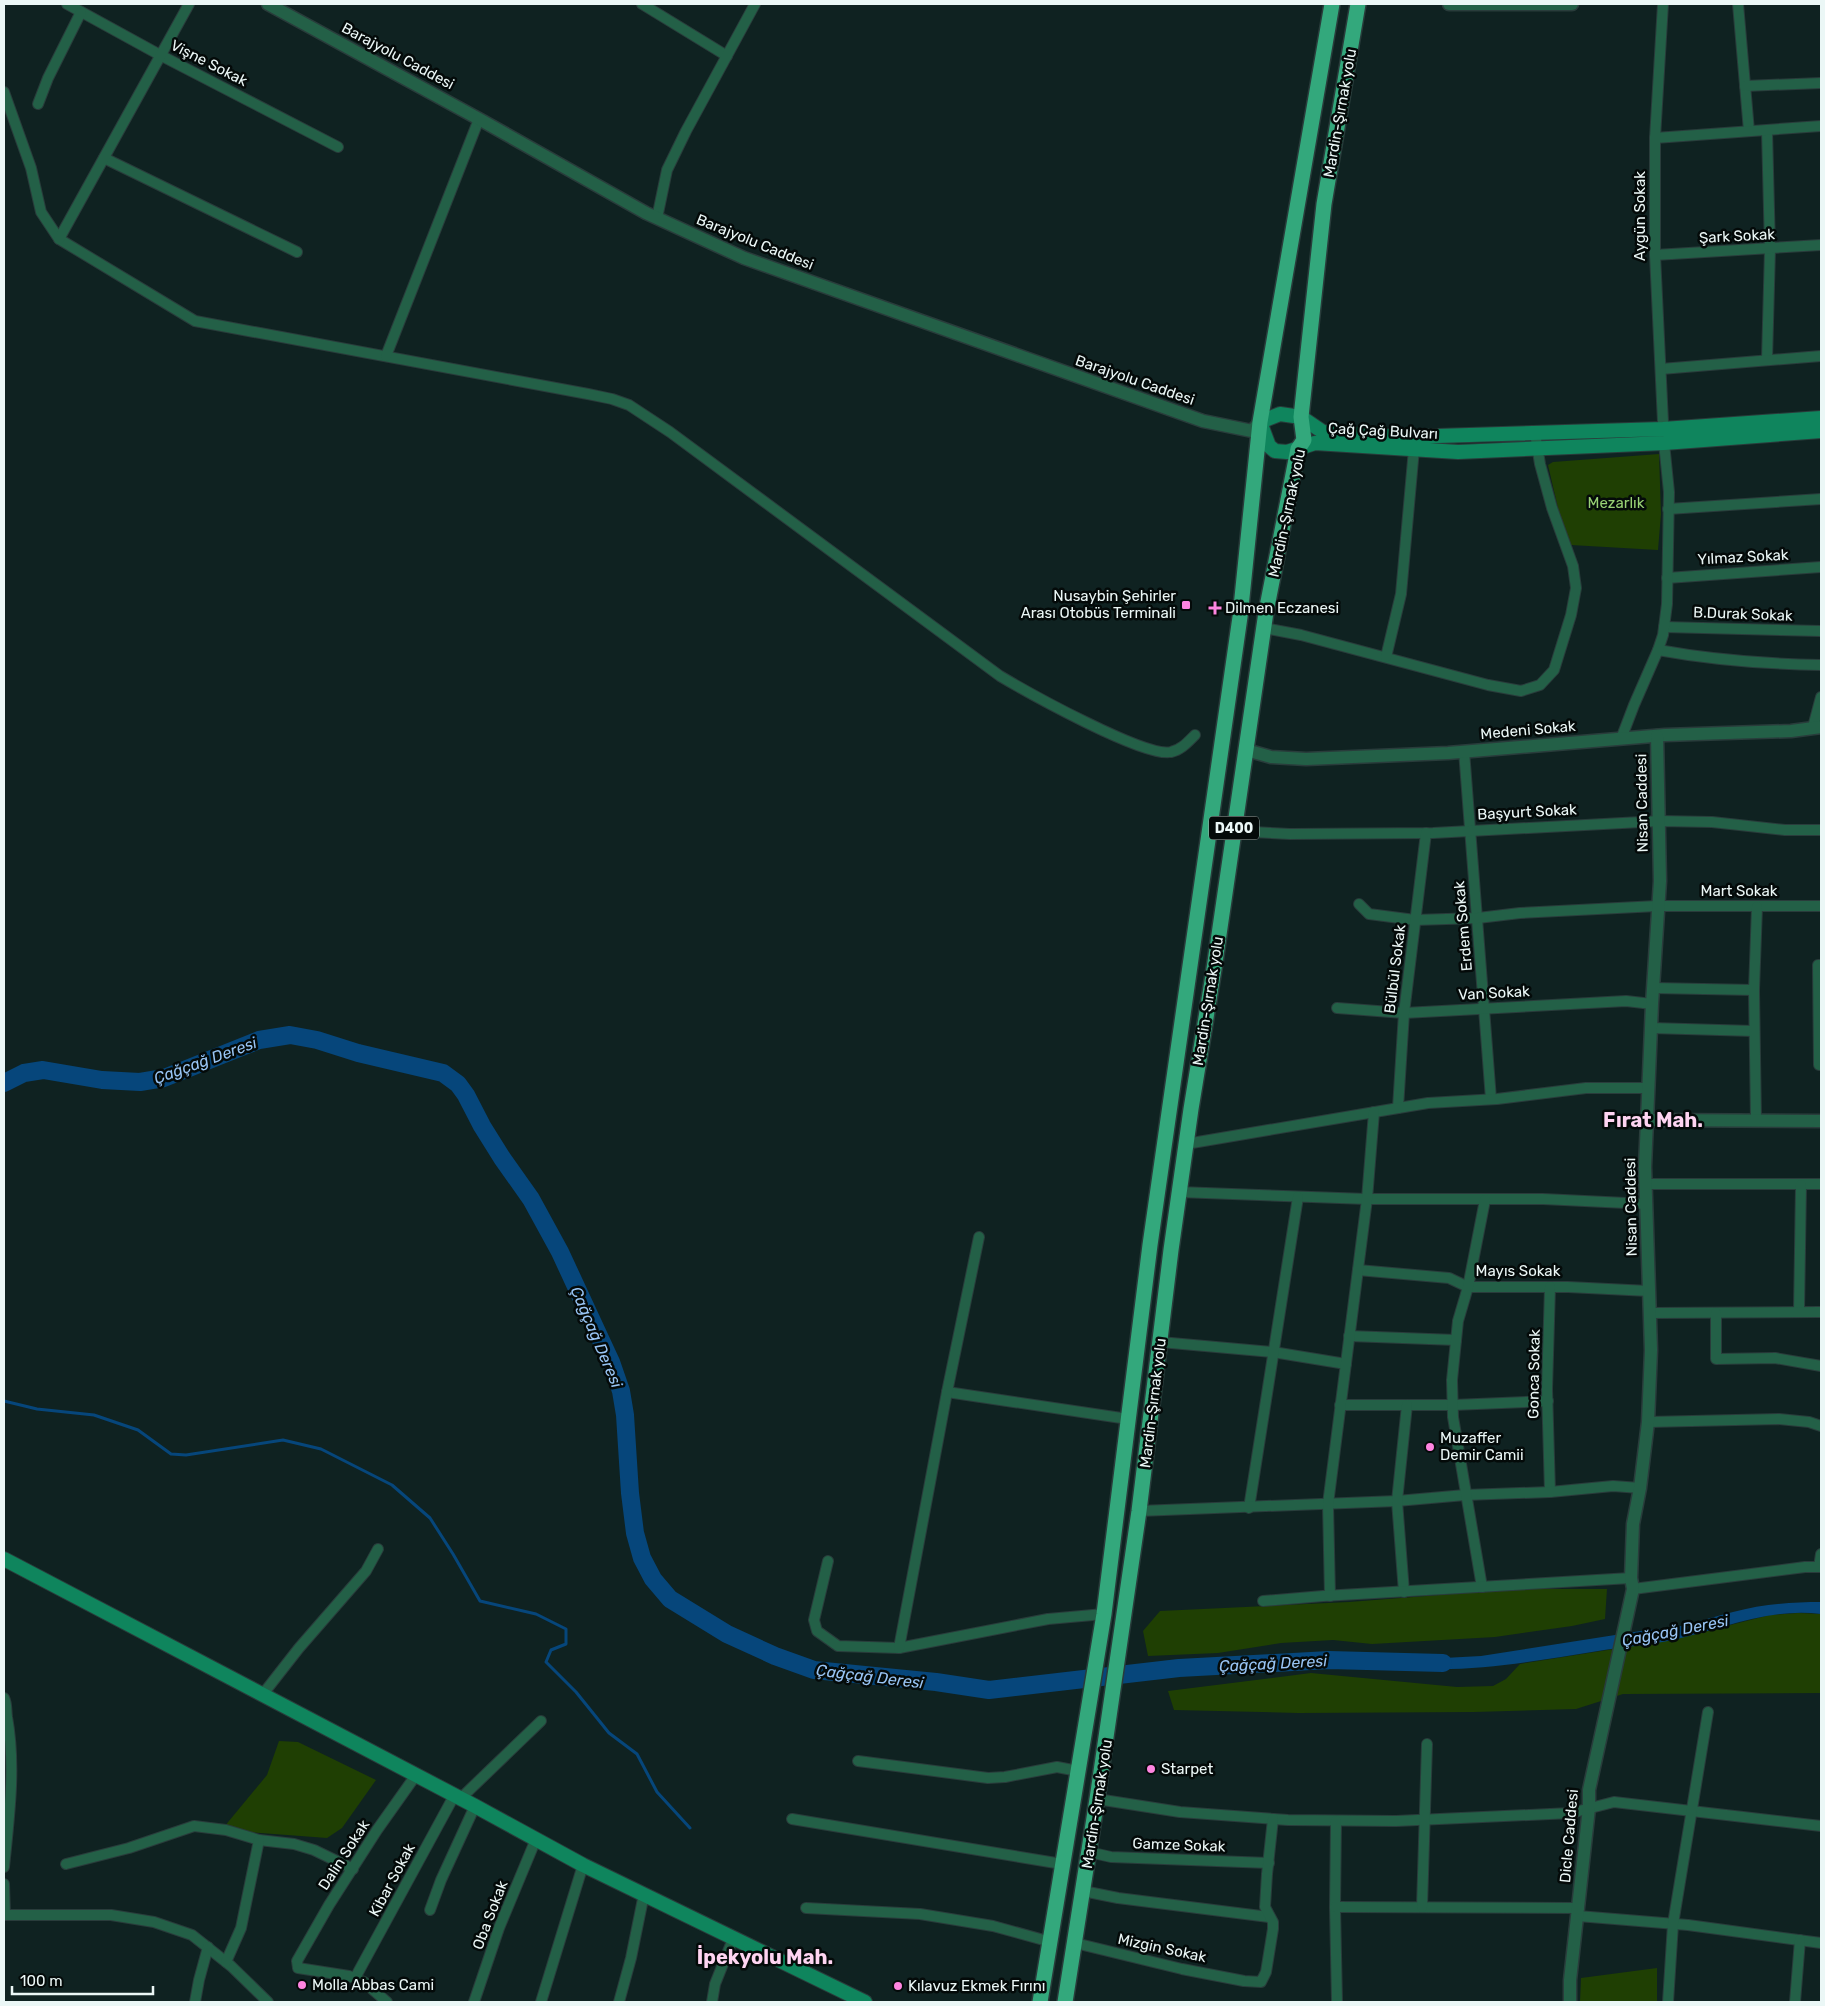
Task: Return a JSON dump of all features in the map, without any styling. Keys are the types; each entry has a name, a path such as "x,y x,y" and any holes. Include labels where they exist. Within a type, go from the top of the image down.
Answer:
{"highway":[{"name":"Mardin-Şırnak yolu","path":"1040,2002 1099,1653 1168,1115 1191,970 1240,617 1260,422 1332,4"},
{"name":"Mardin-Şırnak yolu","path":"1065,2002 1140,1511 1179,1192 1264,628 1298,449 1304,440 1301,417 1324,204 1358,4"}],"main road":[{"path":"1260,422 1280,414 1301,417"},
{"name":"Çağ Çağ Bulvarı","path":"1301,417 1323,432 1404,437 1535,434 1664,436 1821,431"},
{"name":"Çağ Çağ Bulvarı","path":"1260,422 1269,446 1282,452 1315,444 1458,452 1539,449 1821,418"},
{"path":"4,1559 476,1806 583,1865 865,2002"},
{"path":"766,1955 855,2002"}],"street":[{"name":"Vişne Sokak","path":"67,4 160,55 338,147"},
{"path":"59,239 189,4"},
{"name":"Barajyolu Caddesi","path":"268,4 657,218 744,258 1203,421 1252,432 1260,422"},
{"path":"642,4 727,56"},
{"path":"657,218 667,170 686,130 755,4"},
{"path":"1449,4 1572,4"},
{"name":"Aygün Sokak","path":"1621,739 1658,650 1664,627 1668,578 1669,492 1664,436 1655,255 1655,138 1663,4"},
{"path":"1738,4 1749,131"},
{"path":"38,104 48,78 81,12"},
{"path":"1745,86 1821,83"},
{"path":"4,92 31,168 42,212 59,239 195,321 588,394 629,405 728,474 985,666 1040,700 1103,730 1152,749 1170,753 1183,747 1195,734"},
{"path":"386,356 479,119"},
{"path":"1655,138 1821,126"},
{"path":"1766,130 1770,249 1767,360"},
{"path":"104,158 297,252"},
{"name":"Şark Sokak","path":"1655,255 1821,245"},
{"path":"1661,369 1821,356"},
{"path":"1264,628 1488,685 1521,691 1540,685 1554,670 1571,615 1576,588 1574,566 1552,508 1540,464 1535,434"},
{"path":"1386,658 1401,594 1414,449"},
{"path":"1668,510 1821,499"},
{"name":"Yılmaz Sokak","path":"1668,578 1821,567"},
{"name":"B.Durak Sokak","path":"1664,627 1821,631"},
{"path":"1658,650 1714,660 1821,665"},
{"path":"1817,727 1821,697"},
{"name":"Medeni Sokak","path":"1246,750 1271,757 1306,759 1464,751 1657,736 1791,731 1817,727"},
{"name":"Nisan Caddesi","path":"1614,1675 1630,1606 1633,1524 1640,1488 1648,1422 1651,1350 1646,1184 1652,1004 1660,881 1657,736"},
{"name":"Erdem Sokak","path":"1464,751 1491,1099"},
{"name":"Başyurt Sokak","path":"1234,831 1290,834 1426,833 1660,821 1712,822 1785,830 1821,830"},
{"name":"Bülbül Sokak","path":"1398,1108 1404,1013 1426,833"},
{"name":"Mart Sokak","path":"1359,904 1369,914 1380,917 1415,920 1478,918 1520,913 1657,906 1821,906"},
{"path":"1756,1120 1754,990 1757,907"},
{"path":"1821,965 1818,965 1818,974 1819,1065 1821,1065"},
{"path":"1653,988 1754,990"},
{"name":"Van Sokak","path":"1337,1008 1404,1013 1626,1001 1652,1004"},
{"path":"1651,1028 1754,1031"},
{"path":"1186,1144 1428,1103 1491,1099 1586,1088 1649,1088"},
{"path":"1330,1596 1328,1504 1367,1199 1374,1112"},
{"path":"1647,1120 1821,1121"},
{"path":"1646,1184 1821,1184"},
{"path":"1799,1312 1801,1185"},
{"path":"1179,1192 1367,1199 1543,1199 1647,1204"},
{"path":"1249,1508 1298,1197"},
{"path":"1482,1587 1465,1495 1453,1405 1452,1380 1458,1321 1468,1286 1485,1200"},
{"path":"899,1648 947,1392 979,1237"},
{"name":"Mayıs Sokak","path":"1358,1270 1449,1278 1468,1286 1550,1286 1649,1291"},
{"name":"Gonca Sokak","path":"1550,1286 1548,1401 1550,1492"},
{"path":"1650,1313 1821,1312"},
{"path":"1716,1313 1716,1359 1775,1358 1821,1366"},
{"path":"1349,1336 1456,1340"},
{"path":"1160,1342 1273,1352 1346,1364"},
{"path":"947,1392 1128,1419"},
{"path":"1340,1405 1453,1405 1548,1401"},
{"path":"1404,1592 1397,1501 1407,1405"},
{"path":"1648,1422 1779,1419 1810,1422 1821,1426"},
{"path":"1140,1511 1397,1501 1465,1495 1550,1492 1613,1486 1640,1488"},
{"path":"263,1694 299,1648 366,1571 378,1549"},
{"path":"1263,1601 1482,1587 1632,1584 1820,1566 1821,1554"},
{"path":"828,1561 814,1620 818,1631 826,1639 838,1646 899,1648 1048,1619 1104,1614"},
{"name":"Dicle Caddesi","path":"1570,2002 1589,1808 1589,1790 1614,1675"},
{"path":"4,1698 10,1727 11,1764 4,1867"},
{"path":"1668,2002 1674,1924 1708,1712"},
{"name":"Kibar Sokak","path":"355,1978 457,1797 541,1721"},
{"path":"1422,1907 1427,1744"},
{"path":"858,1760 988,1778 1005,1777 1057,1767 1078,1771"},
{"name":"Dalin Sokak","path":"355,1978 298,1968 297,1961 329,1905 377,1830 416,1775"},
{"path":"1097,1799 1180,1812 1274,1819 1336,1821 1425,1820 1571,1813 1614,1802 1821,1826"},
{"path":"430,1910 444,1871 476,1806"},
{"path":"792,1819 1062,1864"},
{"path":"1083,1891 1118,1898 1269,1917 1265,1906 1274,1819"},
{"path":"1336,1821 1337,2002"},
{"path":"66,1864 129,1848 194,1826 226,1830 259,1840 294,1844 314,1850 353,1870"},
{"name":"Oba Sokak","path":"474,2002 499,1928 536,1839"},
{"path":"226,1962 241,1928 259,1840"},
{"name":"Gamze Sokak","path":"1089,1852 1110,1857 1269,1862"},
{"path":"541,2002 583,1865"},
{"path":"4,1884 4,1915 111,1915 154,1922 192,1935 226,1962 268,2002"},
{"path":"619,2002 631,1958 644,1894"},
{"path":"1335,1907 1422,1907 1578,1912 1821,1943"},
{"path":"806,1908 920,1914 993,1926 1051,1942"},
{"name":"Mizgin Sokak","path":"1074,1943 1138,1959 1244,1981 1261,1982 1266,1972 1274,1929 1273,1922 1269,1917"},
{"path":"712,2002 715,1984 734,1939"},
{"path":"1795,2002 1800,1940"},
{"path":"196,2002 199,1980 208,1948"},
{"path":"355,1978 364,1982 387,2002"}],"green space":[{"name":"Mezarlık","path":"1659,454 1661,514 1658,550 1571,545 1561,521 1548,465 1553,462"},
{"path":"1516,1589 1607,1589 1605,1619 1572,1626 1495,1637 1372,1644 1333,1640 1281,1643 1218,1653 1148,1656 1143,1631 1160,1611 1349,1602"},
{"path":"1821,1614 1821,1693 1623,1694 1576,1709 1474,1712 1298,1713 1174,1710 1168,1691 1311,1673 1457,1687 1493,1686 1506,1679 1520,1664 1671,1640 1770,1615"},
{"path":"279,1741 298,1742 376,1780 342,1828 327,1838 249,1832 224,1827 267,1775"},
{"path":"1657,1968 1657,2002 1580,2002 1581,1978"}],"water":[{"path":"1821,1602 1821,1614 1802,1613 1765,1616 1655,1643 1491,1667 1425,1669 1421,1663 1425,1659 1481,1656 1647,1630 1658,1630 1766,1605"}],"waterway":[{"name":"Çağçağ Deresi","path":"4,1083 24,1073 43,1070 102,1080 140,1082 164,1078 259,1040 290,1035 317,1040 358,1053 443,1073 458,1084 502,1158 531,1199 560,1252 611,1362 621,1391 625,1415 630,1493 635,1533 642,1558 653,1579 670,1599 727,1634 775,1656 814,1670 936,1682 989,1690 1179,1668 1329,1660 1443,1663"},
{"path":"4,1401 37,1409 94,1415 138,1430 171,1454 186,1455 283,1440 321,1449 392,1485 430,1518 480,1601 536,1614 566,1629 566,1644 551,1650 546,1662 576,1692 609,1733 637,1754 657,1792 690,1828"}],"place":[{"name":"Nusaybin Şehirler Arası Otobüs Terminali","path":"1186,605"},
{"name":"Dilmen Eczanesi","path":"1215,608"},
{"name":"Muzaffer Demir Camii","path":"1430,1447"},
{"name":"Starpet","path":"1151,1769"},
{"name":"Molla Abbas Cami","path":"302,1985"},
{"name":"Kılavuz Ekmek Fırını","path":"898,1986"}],"district":[{"name":"Fırat Mah.","path":"1653,1120"},
{"name":"İpekyolu Mah.","path":"765,1957"}]}
